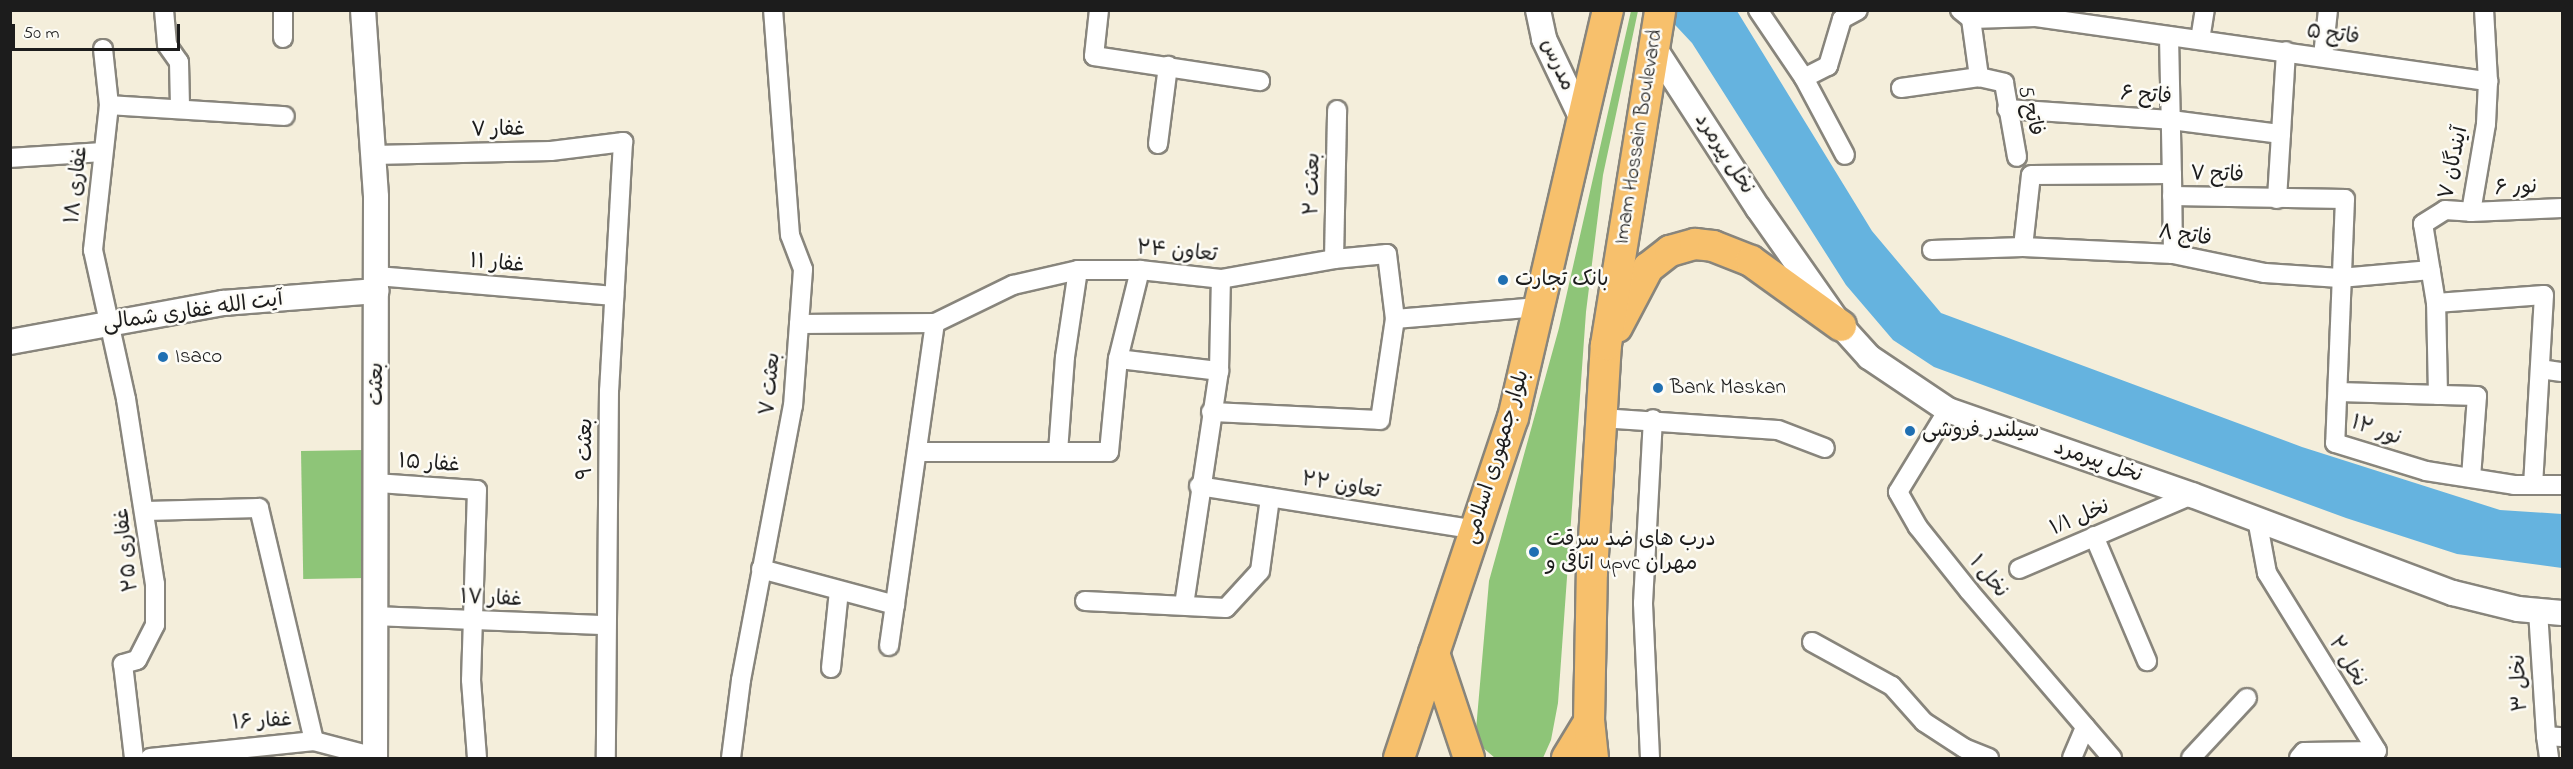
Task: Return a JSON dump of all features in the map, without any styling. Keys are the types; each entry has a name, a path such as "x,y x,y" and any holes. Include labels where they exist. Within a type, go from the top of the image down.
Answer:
{"main road":[{"name":"بلوار جمهوری اسلامی","path":"1399,759 1513,417 1581,117 1608,10"},
{"name":"Imam Hossain Boulevard","path":"1593,759 1589,722 1605,355 1657,25"},
{"path":"1605,355 1648,268 1660,257 1683,246 1713,246 1751,261 1841,326"},
{"path":"1434,652 1469,759"},
{"path":"1567,759 1589,722"}],"street":[{"path":"164,10 167,45 179,62 180,107"},
{"path":"283,10 283,38"},
{"name":"بعثت","path":"363,10 373,155 377,284 376,616 379,758"},
{"name":"بعثت ۷","path":"731,759 761,569 794,406 803,268 789,226 773,10"},
{"path":"1099,10 1094,56 1260,81"},
{"name":"مدرس","path":"1538,10 1544,39 1581,117"},
{"path":"1758,10 1804,78 1845,155"},
{"path":"1804,78 1828,66 1842,19 1858,10"},
{"path":"2200,40 2205,10"},
{"path":"2323,56 2328,10"},
{"name":"آیندگان ۷","path":"2438,395 2436,303 2423,224 2445,210 2471,212 2486,124 2488,81 2484,10"},
{"name":"فاتح ۵","path":"1966,15 2036,14 2113,19 2169,36 2488,81"},
{"path":"1901,88 1979,77 1966,15"},
{"name":"نخل پیرمرد","path":"1657,25 1758,208 1841,326 1869,357 1948,410 2192,495 2453,593 2538,611 2562,613"},
{"path":"2169,36 2172,174"},
{"name":"غفاری ۱۸","path":"103,49 109,105 102,152 93,250 111,324"},
{"path":"2277,199 2286,51"},
{"path":"1158,144 1168,66"},
{"name":"فاتح 5","path":"1979,77 2004,83 2007,109 2018,157"},
{"path":"109,105 180,107 285,116"},
{"name":"فاتح ۶","path":"2007,109 2171,120 2281,134"},
{"name":"بعثت ۲","path":"1334,259 1337,110"},
{"name":"غفار ۷","path":"373,155 551,151 623,142"},
{"name":"بعثت ۹","path":"606,759 605,625 614,296 623,142"},
{"path":"10,158 102,152"},
{"name":"فاتح ۷","path":"2024,247 2031,175 2172,174 2172,196 2345,199 2340,278"},
{"path":"2172,196 2174,254"},
{"name":"نور ۶","path":"2471,212 2562,208"},
{"name":"فاتح ۸","path":"1932,250 2024,247 2174,254 2265,273 2340,278 2431,270"},
{"name":"تعاون ۲۴","path":"799,324 935,323 1013,285 1078,270 1140,270 1221,279 1334,259 1387,254 1395,319"},
{"path":"1058,452 1065,357 1078,270"},
{"path":"918,452 1108,452 1118,359 1140,270"},
{"name":"نور ۱۲","path":"2340,278 2335,443 2426,471 2514,485 2533,483 2562,485"},
{"path":"1184,606 1199,486 1219,371 1221,279"},
{"name":"غفار ۱۱","path":"377,284 614,296"},
{"name":"آیت الله غفاری شمالی","path":"10,342 223,303 377,284"},
{"path":"2436,303 2544,295 2533,483"},
{"path":"1211,412 1380,420 1395,319 1538,307"},
{"path":"889,646 935,323"},
{"name":"غفاری ۲۵","path":"111,324 146,511 155,584 154,625 137,660 123,664 134,759"},
{"path":"1118,359 1219,371"},
{"path":"2540,369 2562,372"},
{"path":"2338,392 2477,396 2471,478"},
{"name":"نخل ۱","path":"1948,410 1898,492 1918,527 2112,759"},
{"path":"1601,418 1653,419 1778,430 1825,448"},
{"path":"1650,759 1643,603 1653,419"},
{"name":"غفار ۱۵","path":"377,483 477,490 471,621"},
{"name":"تعاون ۲۲","path":"1199,486 1476,530"},
{"name":"نخل ۱/۱","path":"2019,569 2192,495"},
{"path":"1085,601 1226,608 1260,571 1270,498"},
{"path":"146,511 259,508 314,741"},
{"name":"نخل ۲","path":"2256,519 2267,573 2378,755"},
{"path":"2094,536 2147,661"},
{"path":"761,569 895,605"},
{"path":"831,668 839,590"},
{"name":"نخل ۳","path":"2538,611 2554,737 2549,759"},
{"name":"غفار ۱۷","path":"376,616 605,625"},
{"path":"471,621 477,759"},
{"path":"1812,642 1892,686 1924,722 1964,748 1989,759"},
{"path":"2191,759 2247,698"},
{"path":"2072,759 2085,727"},
{"name":"غفار ۱۶","path":"150,759 224,748 314,741 379,758"},
{"name":"نخل ۲","path":"2299,759 2304,752 2378,755"}],"green space":[{"path":"1631,11 1638,11 1603,175 1586,312 1558,703 1551,740 1543,758 1495,758 1475,741 1489,581 1559,328"},
{"path":"364,450 366,578 303,579 301,451"}],"water":[{"path":"1662,11 1737,11 1872,231 1941,313 2302,447 2500,510 2562,514 2562,568 2457,554 2346,518 1934,367 1893,340 1846,285 1692,43"}],"place":[{"name":"بانک تجارت","path":"1503,280"},
{"name":"Isaco","path":"163,357"},
{"name":"Bank Maskan","path":"1658,388"},
{"name":"سیلندر فروشی","path":"1910,431"},
{"name":"درب های ضد سرقت اتاقی و upvc مهران","path":"1534,552"}]}
